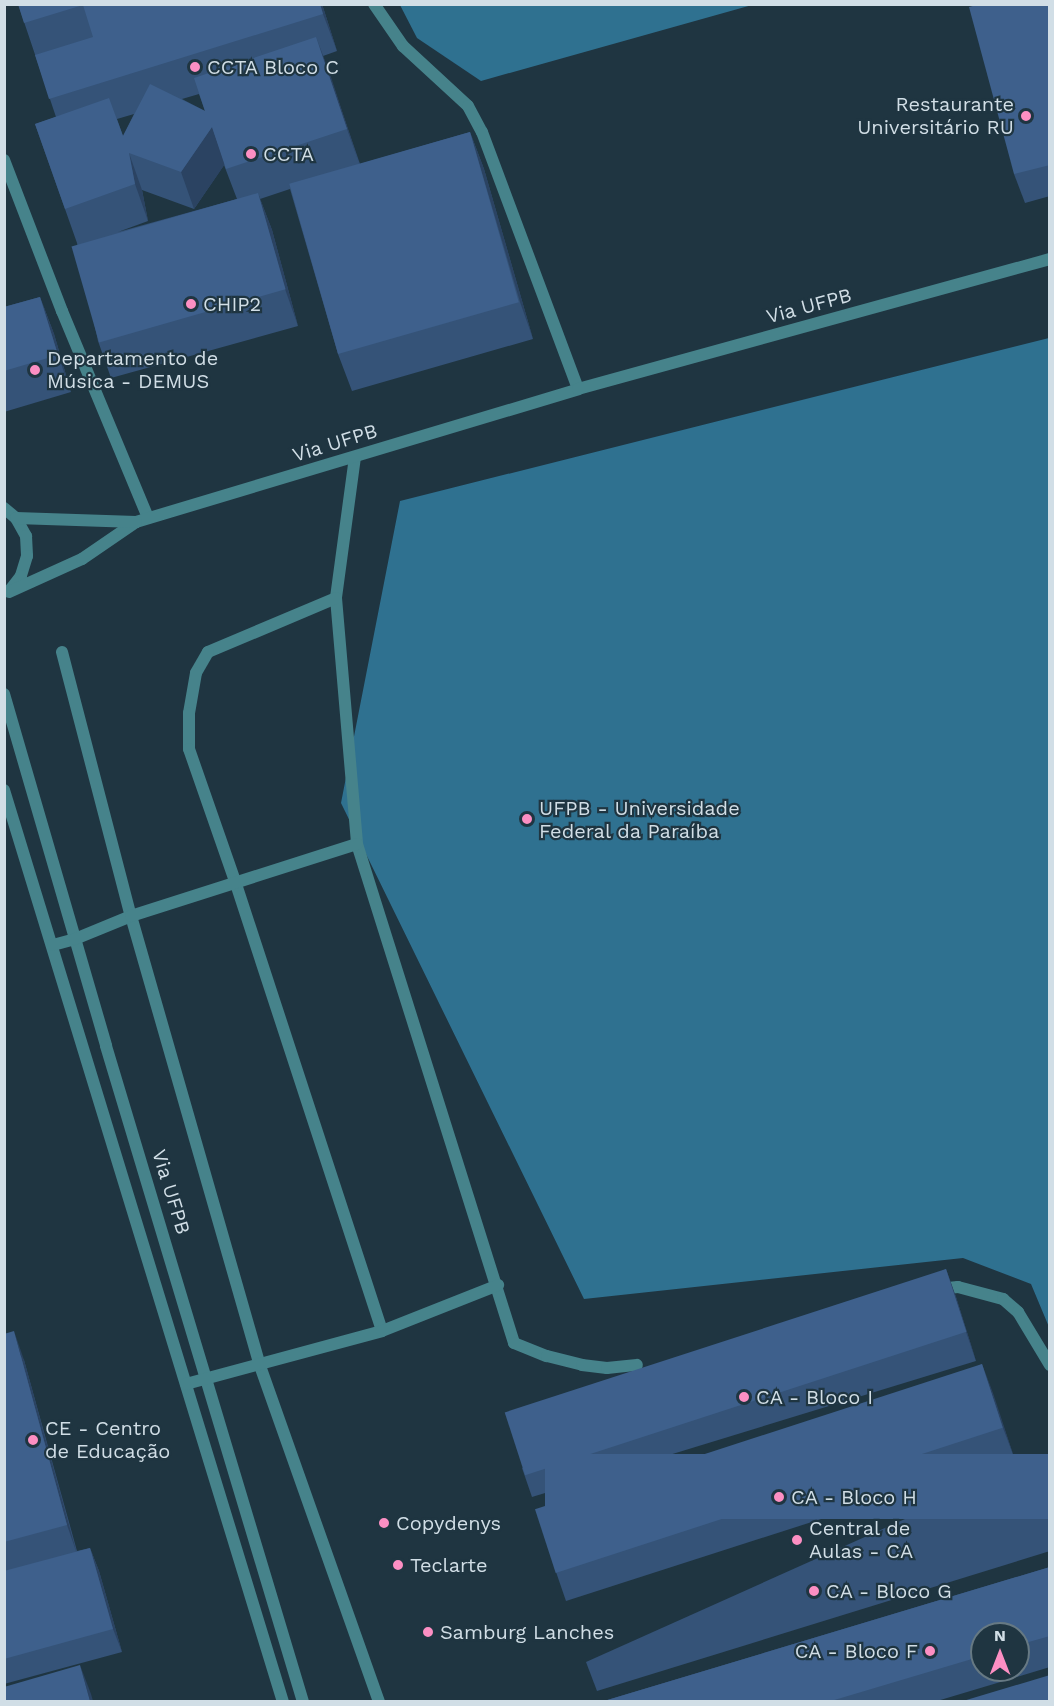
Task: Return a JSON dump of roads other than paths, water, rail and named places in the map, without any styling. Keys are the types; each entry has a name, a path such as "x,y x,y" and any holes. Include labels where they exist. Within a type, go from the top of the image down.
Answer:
{"lane":[{"path":"374,4 403,46 468,106 482,132 578,389"},
{"path":"4,160 142,520"},
{"name":"Via UFPB","path":"7,593 82,559 142,520 578,389 1050,259"},
{"path":"355,457 336,598 357,844 498,1285 514,1343 547,1356 590,1366 629,1367 651,1361"},
{"name":"Via UFPB","path":"4,508 16,518 26,536 27,556 21,576 7,593"},
{"name":"Via UFPB","path":"16,518 142,520"},
{"path":"336,598 208,652 196,673 189,712 189,748 236,884 382,1331"},
{"path":"62,652 131,916 259,1363 380,1701"},
{"name":"Via UFPB","path":"4,694 303,1701"},
{"name":"Via UFPB","path":"4,790 283,1701"},
{"path":"53,945 75,939 131,916 357,844"},
{"path":"186,1384 382,1331 498,1285"},
{"path":"925,1290 958,1287 1003,1299 1018,1312 1050,1365"}],"place":[{"name":"CCTA Bloco C","path":"195,67"},
{"name":"Restaurante Universitário RU","path":"1026,116"},
{"name":"CCTA","path":"251,154"},
{"name":"CHIP2","path":"191,304"},
{"name":"Departamento de Música - DEMUS","path":"35,370"},
{"name":"UFPB - Universidade Federal da Paraíba","path":"527,819"},
{"name":"CA - Bloco I","path":"744,1397"},
{"name":"CE - Centro de Educação","path":"33,1440"},
{"name":"CA - Bloco H","path":"779,1497"},
{"name":"Copydenys","path":"384,1523"},
{"name":"Central de Aulas - CA","path":"797,1540"},
{"name":"Teclarte","path":"398,1565"},
{"name":"CA - Bloco G","path":"814,1591"},
{"name":"Samburg Lanches","path":"428,1632"},
{"name":"CA - Bloco F","path":"930,1651"}]}
